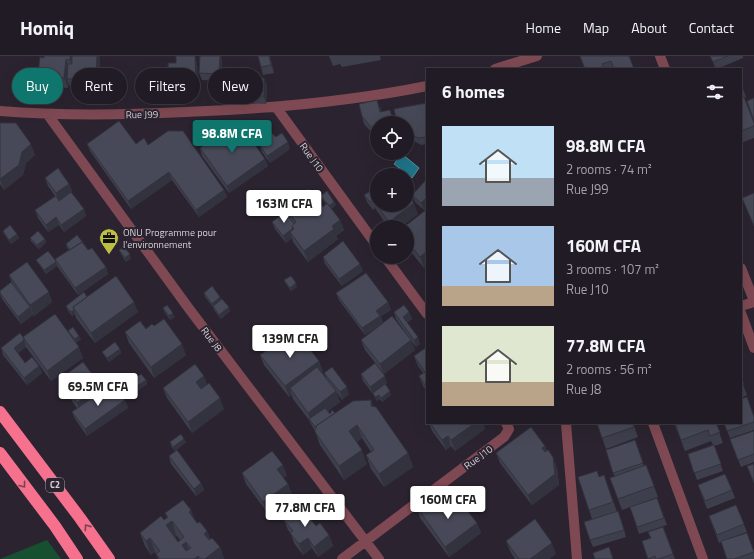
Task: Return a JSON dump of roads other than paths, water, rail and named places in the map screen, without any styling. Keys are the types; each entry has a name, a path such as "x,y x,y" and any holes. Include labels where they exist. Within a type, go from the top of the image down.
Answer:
{"highway":[{"name":"C2","path":"0,412 80,518 108,559"},
{"name":"C2","path":"0,454 55,526 77,559"}],"street":[{"path":"498,68 537,56"},
{"path":"660,56 665,68"},
{"name":"Rue J99","path":"0,111 48,115 151,114 276,107 378,95 426,86"},
{"name":"Rue J10","path":"276,107 370,236"},
{"name":"Rue J8","path":"48,115 185,304 379,559"},
{"path":"390,264 426,313"},
{"path":"742,271 754,302 742,306"},
{"path":"742,316 754,348"},
{"name":"Rue J10","path":"342,559 504,437 509,429 506,424"},
{"path":"566,424 577,559"},
{"path":"652,424 703,559"}],"water":[{"path":"397,160 409,160 419,168 414,175 414,168 399,168 394,164"}],"place":[{"name":"ONU Programme pour l'environnement","path":"109,255"}]}
